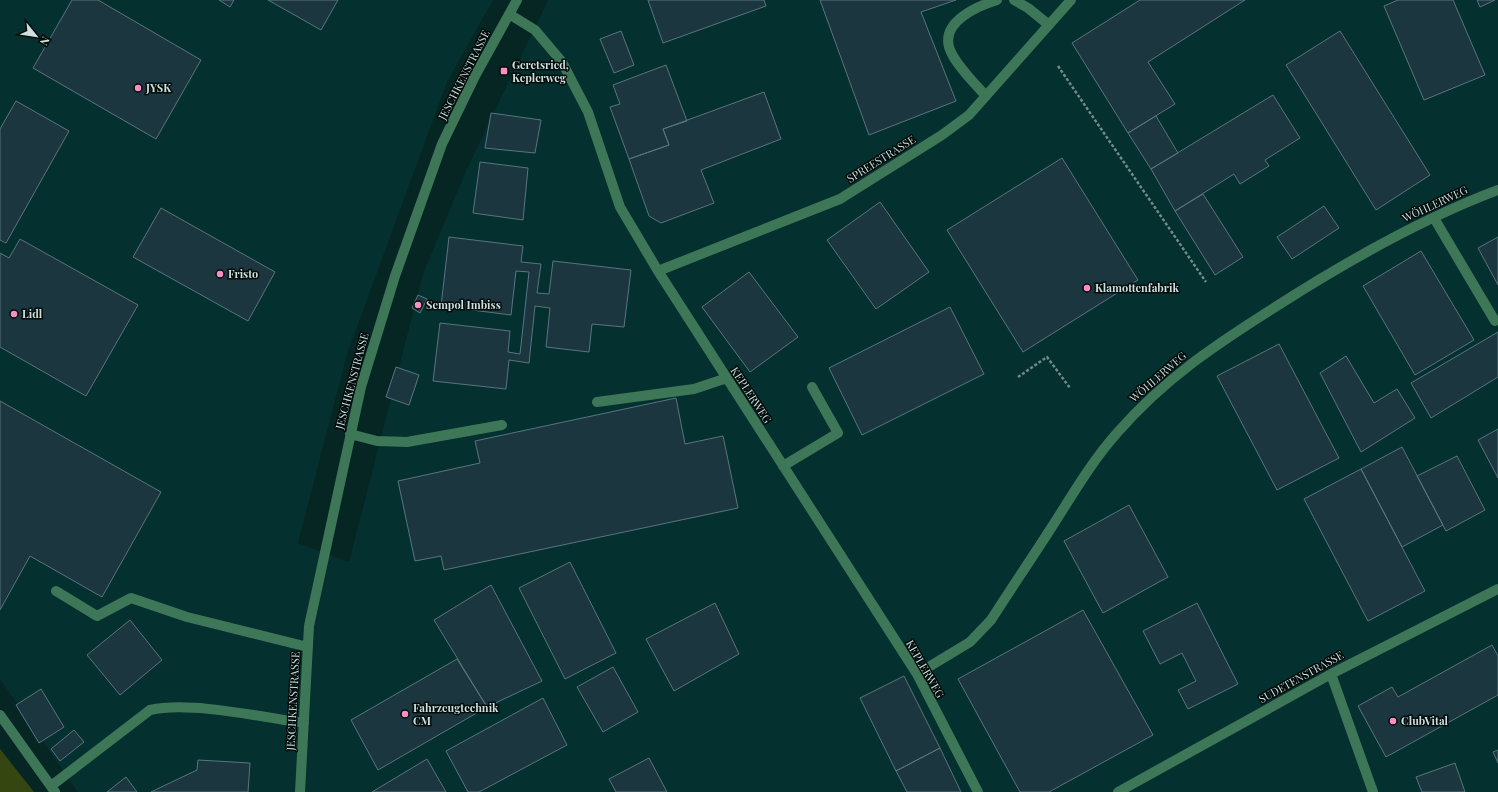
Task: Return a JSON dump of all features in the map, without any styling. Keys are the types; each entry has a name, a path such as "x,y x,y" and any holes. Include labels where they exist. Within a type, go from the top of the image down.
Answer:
{"street":[{"name":"JESCHKENSTRASSE","path":"300,792 310,626 361,387 395,276 442,144 475,76 517,0"},
{"path":"986,96 963,70 949,47 950,32 957,21 978,7 997,0"},
{"path":"1014,0 1028,8 1049,24"},
{"name":"SPREESTRASSE","path":"658,272 840,199 942,136 969,115 1071,0"},
{"name":"KEPLERWEG","path":"509,14 535,30 562,62 588,112 620,207 658,272 917,674 978,792"},
{"name":"WÖHLERWEG","path":"917,674 970,642 991,620 1092,464 1121,428 1169,381 1214,345 1331,271 1380,244 1498,190"},
{"path":"1434,218 1495,321"},
{"path":"597,402 694,389 726,378"},
{"path":"783,466 838,433 812,387"},
{"path":"350,434 377,441 407,442 502,425"},
{"name":"SUDETENSTRASSE","path":"1118,792 1331,674 1498,589"},
{"path":"56,591 97,616 131,598 187,618 308,647"},
{"path":"1331,674 1373,792"},
{"path":"0,715 53,789 138,718 150,710 164,707 209,710 304,723"}],"path":[{"path":"1058,66 1206,282"},
{"path":"1018,377 1047,357 1070,388"}],"shaded area":[{"path":"0,0 493,0 447,82 347,354 298,543 349,562 423,274 466,171 548,0 1498,0 1498,792 78,792 0,679"}],"green space":[{"path":"0,749 34,792 0,792"}],"building":[{"path":"72,0 98,0 201,60 156,139 33,68"},
{"path":"219,0 234,0 230,7"},
{"path":"268,0 338,0 321,30"},
{"path":"648,0 764,0 766,6 663,43"},
{"path":"820,0 956,0 921,12 956,101 869,135"},
{"path":"1140,0 1245,0 1148,62 1175,104 1128,133 1072,43"},
{"path":"1398,0 1453,0 1485,75 1424,100 1384,6"},
{"path":"1477,0 1495,0 1480,7"},
{"path":"621,31 634,65 614,73 600,39"},
{"path":"1340,31 1430,175 1376,210 1286,65"},
{"path":"666,65 687,121 663,129 669,145 629,159 610,107 620,104 613,85"},
{"path":"764,92 781,139 701,170 714,203 661,223 649,216 629,159 669,145 663,129"},
{"path":"1273,95 1300,138 1265,160 1269,166 1240,184 1234,174 1175,211 1151,169"},
{"path":"16,101 69,131 6,243 0,240 0,129"},
{"path":"491,113 541,120 535,153 485,148"},
{"path":"1156,116 1178,153 1151,169 1128,133"},
{"path":"1062,158 1138,280 1023,352 947,230"},
{"path":"480,162 528,168 523,220 473,213"},
{"path":"1203,194 1243,257 1215,275 1175,211"},
{"path":"880,202 929,272 876,309 827,240"},
{"path":"1324,206 1339,228 1292,259 1277,237"},
{"path":"161,208 275,272 248,321 133,257"},
{"path":"449,237 523,246 521,262 541,264 537,293 549,294 553,261 631,270 624,327 592,324 589,352 546,347 550,308 535,306 529,363 509,360 506,389 433,381 440,323 510,331 508,352 520,354 529,272 516,271 511,315 441,306"},
{"path":"1498,237 1498,285 1478,248"},
{"path":"20,239 138,305 86,396 0,347 0,253 9,258"},
{"path":"1421,251 1474,340 1415,375 1363,286"},
{"path":"749,272 798,337 750,372 702,307"},
{"path":"418,295 427,299 420,313 412,308"},
{"path":"950,307 984,374 862,435 829,368"},
{"path":"1498,332 1498,377 1431,418 1411,383"},
{"path":"1279,344 1339,458 1277,490 1217,376"},
{"path":"1346,356 1374,403 1397,389 1415,418 1361,452 1320,373"},
{"path":"396,367 419,375 409,405 386,397"},
{"path":"676,398 685,444 723,436 738,508 444,570 441,556 415,561 398,481 480,463 475,441"},
{"path":"0,401 161,492 102,597 30,556 0,610"},
{"path":"1498,429 1498,478 1478,440"},
{"path":"1402,447 1443,525 1402,547 1361,469"},
{"path":"1457,456 1485,510 1446,531 1417,476"},
{"path":"1361,469 1425,591 1368,621 1304,499"},
{"path":"1129,505 1168,577 1103,613 1064,541"},
{"path":"570,562 616,653 565,679 519,588"},
{"path":"491,585 542,681 487,707 434,620"},
{"path":"715,603 739,654 674,691 646,639"},
{"path":"1197,603 1238,684 1188,709 1178,690 1196,681 1182,653 1160,664 1143,631"},
{"path":"1083,610 1153,735 1049,792 1020,792 958,679"},
{"path":"130,620 162,660 120,695 87,655"},
{"path":"1492,645 1498,656 1498,695 1386,757 1358,706 1392,687 1398,697"},
{"path":"457,659 487,707 378,770 351,720"},
{"path":"613,667 638,712 603,732 577,687"},
{"path":"904,676 940,748 896,771 860,698"},
{"path":"41,689 64,727 39,743 16,705"},
{"path":"543,698 567,745 479,792 468,792 446,751"},
{"path":"74,730 84,742 60,761 51,749"},
{"path":"940,748 961,792 907,792 896,771"},
{"path":"1498,750 1498,763 1493,752"},
{"path":"649,758 667,792 616,792 609,779"},
{"path":"427,759 446,792 372,792"},
{"path":"198,760 250,763 248,792 151,792 197,770"},
{"path":"1455,763 1465,792 1422,792 1416,777"},
{"path":"126,777 137,792 107,792"}],"place":[{"name":"Geretsried, Keplerweg","path":"504,71"},
{"name":"JYSK","path":"138,88"},
{"name":"Fristo","path":"220,274"},
{"name":"Klamottenfabrik","path":"1087,288"},
{"name":"Sempol Imbiss","path":"418,305"},
{"name":"Lidl","path":"14,314"},
{"name":"Fahrzeugtechnik CM","path":"405,714"},
{"name":"ClubVital","path":"1393,721"}]}
